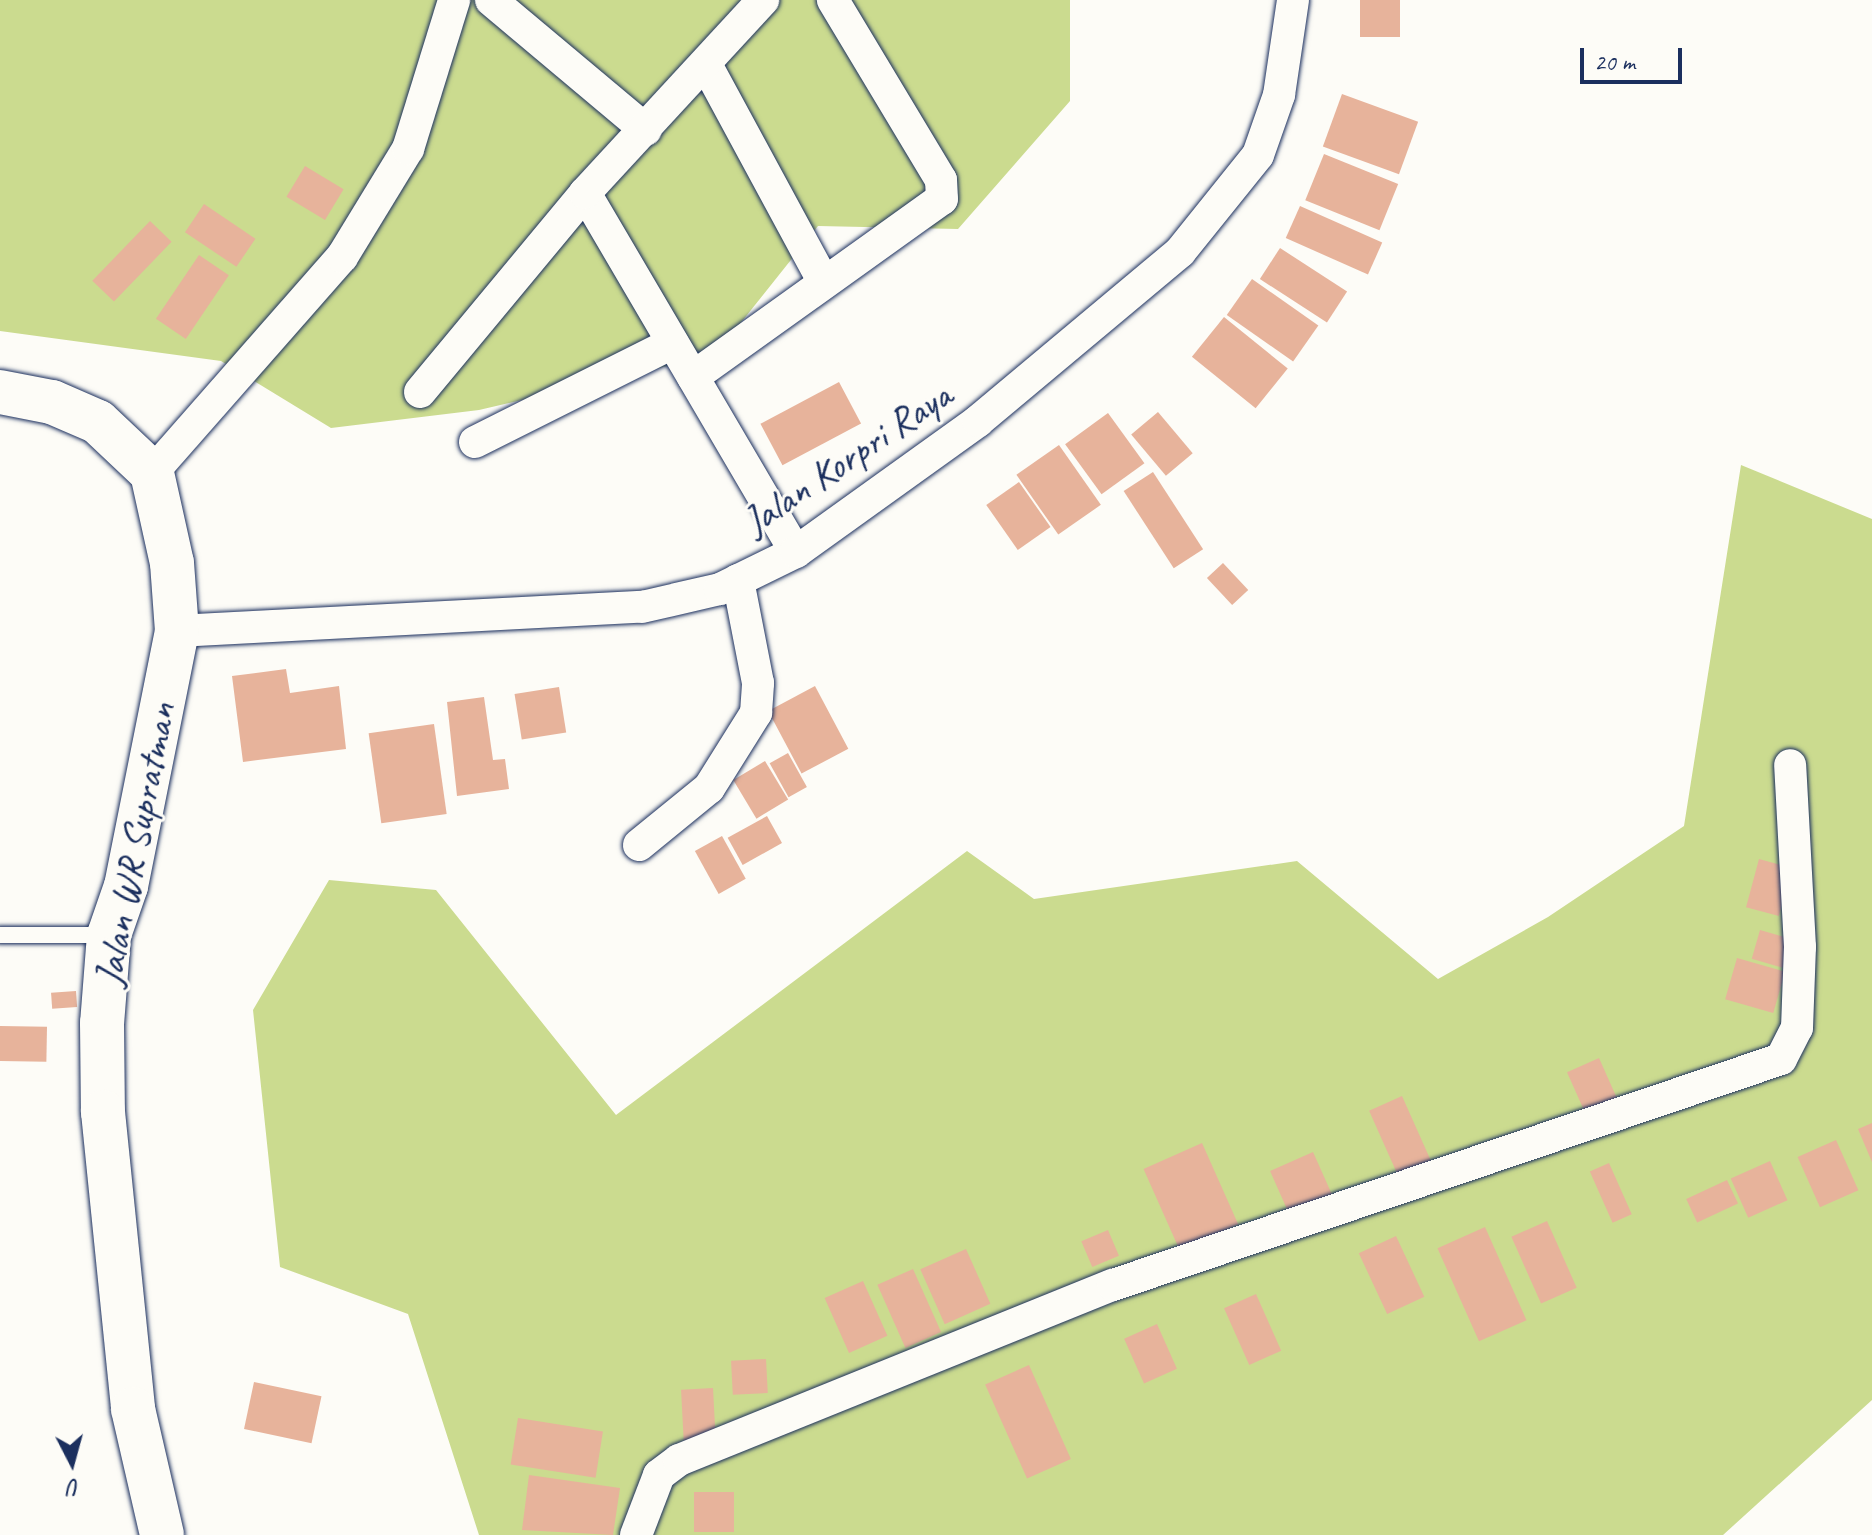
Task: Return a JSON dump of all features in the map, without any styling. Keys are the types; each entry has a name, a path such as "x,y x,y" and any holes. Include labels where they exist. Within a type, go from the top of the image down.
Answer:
{"highway":[{"path":"0,392 52,402 98,422 152,473"},
{"name":"Jalan WR Supratman","path":"152,473 167,529 177,631 126,886 109,935 103,1112 133,1409 162,1535"}],"street":[{"path":"152,473 342,257 408,149 454,0"},
{"path":"491,0 646,130"},
{"path":"693,377 823,281 937,204 943,191 833,0"},
{"name":"Jalan Korpri Raya","path":"177,631 642,607 738,580 796,552 1002,402 1180,252 1258,155 1279,95 1293,0"},
{"path":"420,392 585,193 708,68 756,2"},
{"path":"708,68 823,281"},
{"path":"585,193 796,552"},
{"path":"475,442 673,343"},
{"path":"639,845 709,788 756,713 758,683 738,580"},
{"path":"636,1535 659,1475 679,1460 1113,1285 1781,1059 1797,1028 1800,947 1790,765"}],"lane":[{"path":"0,935 109,935"}],"green space":[{"path":"0,0 1070,0 1070,101 958,229 818,226 715,355 479,410 331,428 221,361 0,331"},
{"path":"1741,465 1872,519 1872,1400 1723,1535 479,1535 408,1314 280,1267 253,1010 329,880 436,890 616,1115 967,851 1034,899 1297,861 1438,979 1548,917 1684,826"}],"building":[{"path":"1360,0 1400,0 1400,37 1360,37"},
{"path":"1342,94 1418,122 1399,174 1323,147"},
{"path":"1324,154 1398,184 1379,230 1305,200"},
{"path":"305,166 344,189 325,220 286,197"},
{"path":"204,204 255,239 236,267 185,232"},
{"path":"1300,206 1382,243 1368,275 1286,238"},
{"path":"150,221 172,242 114,302 92,281"},
{"path":"1280,248 1347,292 1327,323 1260,279"},
{"path":"199,255 229,275 186,339 156,319"},
{"path":"1252,279 1318,325 1293,362 1227,315"},
{"path":"1224,317 1288,369 1256,408 1192,357"},
{"path":"839,382 861,423 782,465 760,424"},
{"path":"1158,412 1193,453 1166,476 1131,434"},
{"path":"1108,413 1144,463 1102,494 1065,444"},
{"path":"1059,445 1101,505 1058,535 1016,475"},
{"path":"1153,472 1203,549 1174,568 1124,491"},
{"path":"1019,482 1051,527 1018,550 986,505"},
{"path":"1223,563 1248,590 1232,605 1207,578"},
{"path":"286,669 290,693 339,686 346,749 243,762 232,676"},
{"path":"815,686 848,749 802,774 768,711"},
{"path":"559,687 566,732 522,739 515,694"},
{"path":"484,697 493,760 505,759 509,789 457,796 447,702"},
{"path":"434,724 447,814 381,823 369,733"},
{"path":"788,753 807,787 789,797 770,763"},
{"path":"765,761 788,800 756,819 733,780"},
{"path":"767,816 782,843 743,865 728,838"},
{"path":"722,836 746,879 719,894 695,851"},
{"path":"1759,859 1792,868 1779,916 1746,907"},
{"path":"1760,930 1791,939 1782,968 1752,959"},
{"path":"1737,958 1785,972 1773,1013 1725,999"},
{"path":"76,991 77,1007 52,1009 51,993"},
{"path":"0,1026 47,1027 46,1062 0,1061"},
{"path":"1599,1058 1619,1102 1587,1116 1567,1072"},
{"path":"1402,1096 1431,1161 1398,1176 1369,1111"},
{"path":"1872,1123 1872,1162 1858,1129"},
{"path":"1836,1140 1858,1190 1820,1207 1798,1157"},
{"path":"1202,1143 1238,1224 1180,1250 1144,1169"},
{"path":"1313,1152 1333,1196 1290,1215 1270,1171"},
{"path":"1770,1161 1787,1200 1748,1218 1731,1178"},
{"path":"1609,1163 1632,1214 1613,1223 1590,1172"},
{"path":"1727,1180 1738,1204 1697,1223 1686,1199"},
{"path":"1547,1221 1577,1288 1541,1304 1511,1237"},
{"path":"1485,1227 1526,1320 1479,1341 1437,1248"},
{"path":"1108,1230 1119,1256 1092,1267 1081,1241"},
{"path":"1396,1236 1424,1297 1387,1314 1359,1253"},
{"path":"966,1249 990,1304 945,1324 920,1269"},
{"path":"913,1269 941,1332 905,1348 877,1285"},
{"path":"863,1281 887,1336 849,1353 825,1298"},
{"path":"1256,1294 1281,1351 1249,1365 1224,1308"},
{"path":"1157,1324 1177,1369 1144,1383 1124,1339"},
{"path":"766,1359 768,1393 733,1395 731,1361"},
{"path":"1029,1365 1071,1459 1027,1479 985,1385"},
{"path":"254,1382 321,1396 312,1443 244,1429"},
{"path":"713,1388 716,1443 684,1445 681,1390"},
{"path":"518,1418 603,1431 596,1478 511,1464"},
{"path":"529,1475 620,1488 613,1535 522,1530"},
{"path":"694,1492 734,1492 734,1532 694,1532"}]}
